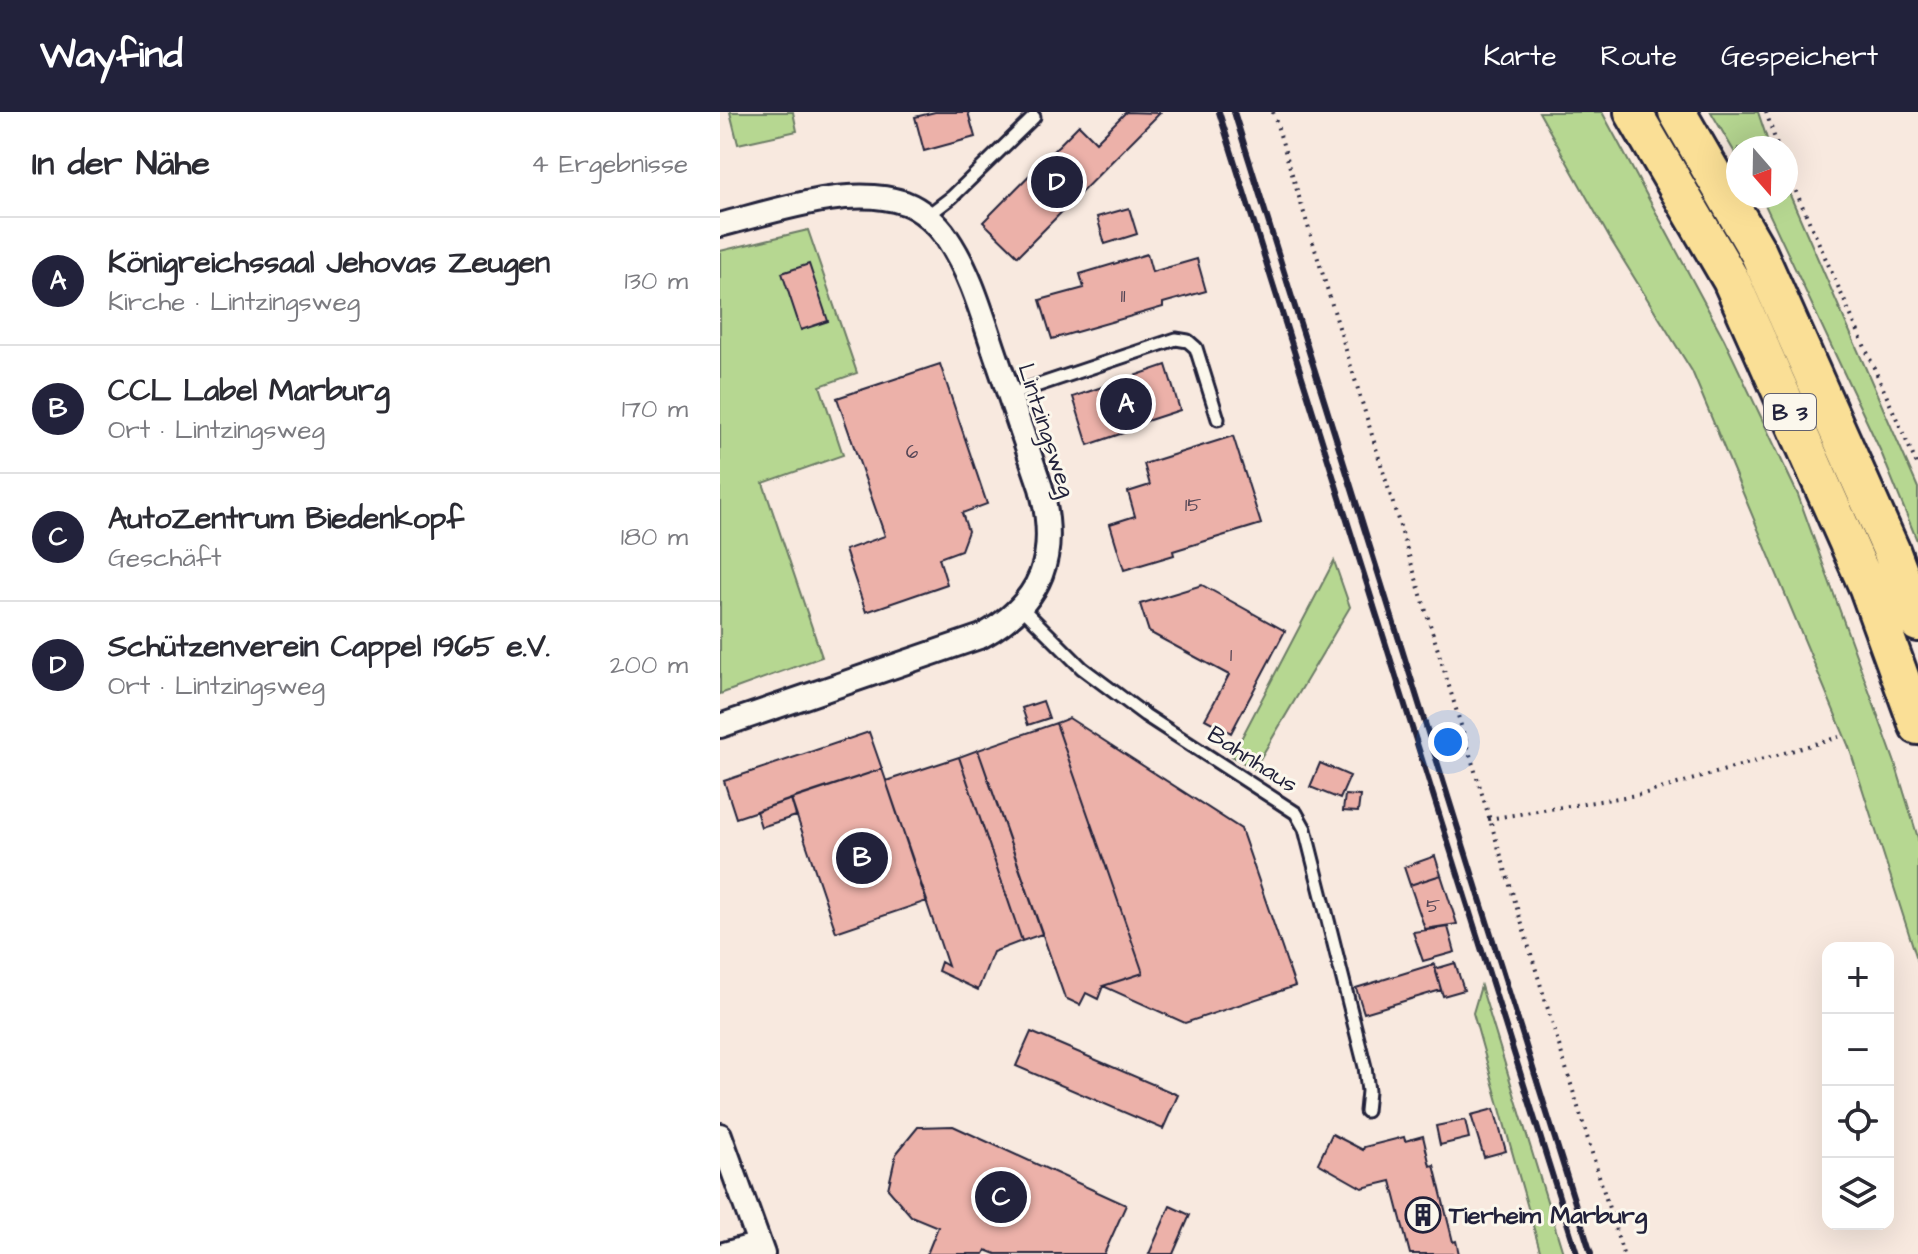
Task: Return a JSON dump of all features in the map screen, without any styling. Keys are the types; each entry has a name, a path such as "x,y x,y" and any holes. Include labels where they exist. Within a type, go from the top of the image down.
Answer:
{"highway":[{"name":"B 3","path":"1633,112 1731,280 1868,588 1918,726"},
{"name":"B 3","path":"1677,112 1758,252 1891,550 1918,623"}],"street":[{"name":"Lintzingsweg","path":"720,225 823,200 859,197 883,198 907,204 927,216 945,234 974,290 1041,488 1048,513 1049,532 1041,575 1022,608 1006,623 982,636 720,726"},
{"path":"720,1135 761,1249 724,1254"}],"lane":[{"path":"927,216 952,197 1034,117"},
{"path":"1009,395 1176,339 1188,341 1196,348 1218,419"},
{"name":"Bahnhaus","path":"1022,608 1082,668 1145,715 1296,813 1305,829 1365,1067 1368,1091 1366,1111"}],"path":[{"path":"1273,112 1623,1254"},
{"path":"1766,112 1774,136"},
{"path":"1798,196 1918,467"},
{"path":"1488,819 1643,794 1839,737"}],"green space":[{"path":"730,112 793,112 797,131 738,144"},
{"path":"1539,112 1602,112 1724,339 1798,495 1895,763 1918,838 1918,962 1849,747 1692,371 1609,237"},
{"path":"1711,112 1758,112 1766,136 1726,138"},
{"path":"1767,208 1796,208 1918,488 1918,543 1881,452"},
{"path":"808,230 857,373 820,386 843,455 763,483 822,657 720,694 720,251"},
{"path":"1334,561 1350,607 1254,769 1232,756"},
{"path":"1481,986 1564,1254 1541,1254 1473,1013"}],"building":[{"path":"935,112 968,112 975,137 924,151 915,117"},
{"path":"1126,112 1160,113 1018,256 983,222 1079,125 1096,142"},
{"path":"1129,208 1137,234 1105,244 1097,217"},
{"path":"1147,254 1152,272 1197,259 1206,291 1163,303 1163,307 1052,339 1040,300 1084,288 1080,274"},
{"path":"809,264 828,321 801,330 782,273"},
{"path":"940,364 987,504 962,513 968,531 961,550 939,558 947,584 866,612 845,550 885,536 837,398"},
{"path":"1166,365 1180,410 1125,428 1126,432 1088,445 1073,397"},
{"path":"1233,436 1261,524 1173,551 1174,555 1124,570 1110,524 1135,516 1128,492 1150,485 1144,464"},
{"path":"1202,585 1285,631 1231,733 1205,719 1229,675 1149,632 1140,604"},
{"path":"1043,701 1049,718 1028,725 1022,708"},
{"path":"1069,718 1241,829 1295,986 1185,1023 1103,986 1143,973 1056,723"},
{"path":"1056,723 1143,973 1103,986 1098,999 1086,993 1080,1005 1065,998 978,750"},
{"path":"869,732 882,769 736,818 724,781"},
{"path":"978,750 1042,934 1022,941 959,757"},
{"path":"959,757 1022,941 993,952 978,990 938,971 941,962 948,966 886,781"},
{"path":"1320,763 1350,776 1340,799 1310,787"},
{"path":"882,769 927,901 836,932 791,799"},
{"path":"1345,795 1360,796 1358,812 1343,811"},
{"path":"791,799 796,816 761,827 756,811"},
{"path":"1435,856 1441,875 1410,885 1404,867"},
{"path":"1441,875 1457,924 1425,929 1410,885"},
{"path":"1448,927 1455,952 1423,961 1413,932"},
{"path":"1455,963 1464,990 1443,996 1435,969"},
{"path":"1434,964 1441,990 1364,1013 1356,988"},
{"path":"1031,1032 1178,1095 1163,1129 1016,1066"},
{"path":"1494,1109 1506,1151 1484,1157 1471,1115"},
{"path":"1465,1120 1469,1138 1440,1145 1436,1126"},
{"path":"953,1126 1126,1205 1104,1254 996,1254 986,1250 984,1254 927,1254 938,1227 911,1216 888,1189 896,1154 918,1127"},
{"name":"Tierheim Marburg","path":"1332,1134 1363,1150 1364,1147 1404,1137 1405,1141 1423,1136 1459,1254 1410,1254 1391,1181 1362,1188 1318,1163"},
{"path":"1170,1206 1190,1215 1173,1254 1149,1254"}],"railway":[{"path":"1219,112 1577,1254"},
{"path":"1234,112 1591,1254"}],"place":[{"name":"Schützenverein Cappel 1965 e.V.","path":"1057,182"},
{"name":"Königreichssaal Jehovas Zeugen","path":"1126,404"},
{"name":"CCL Label Marburg","path":"862,858"},
{"name":"AutoZentrum Biedenkopf","path":"1001,1197"},
{"name":"Tierheim Marburg","path":"1423,1215"}]}
